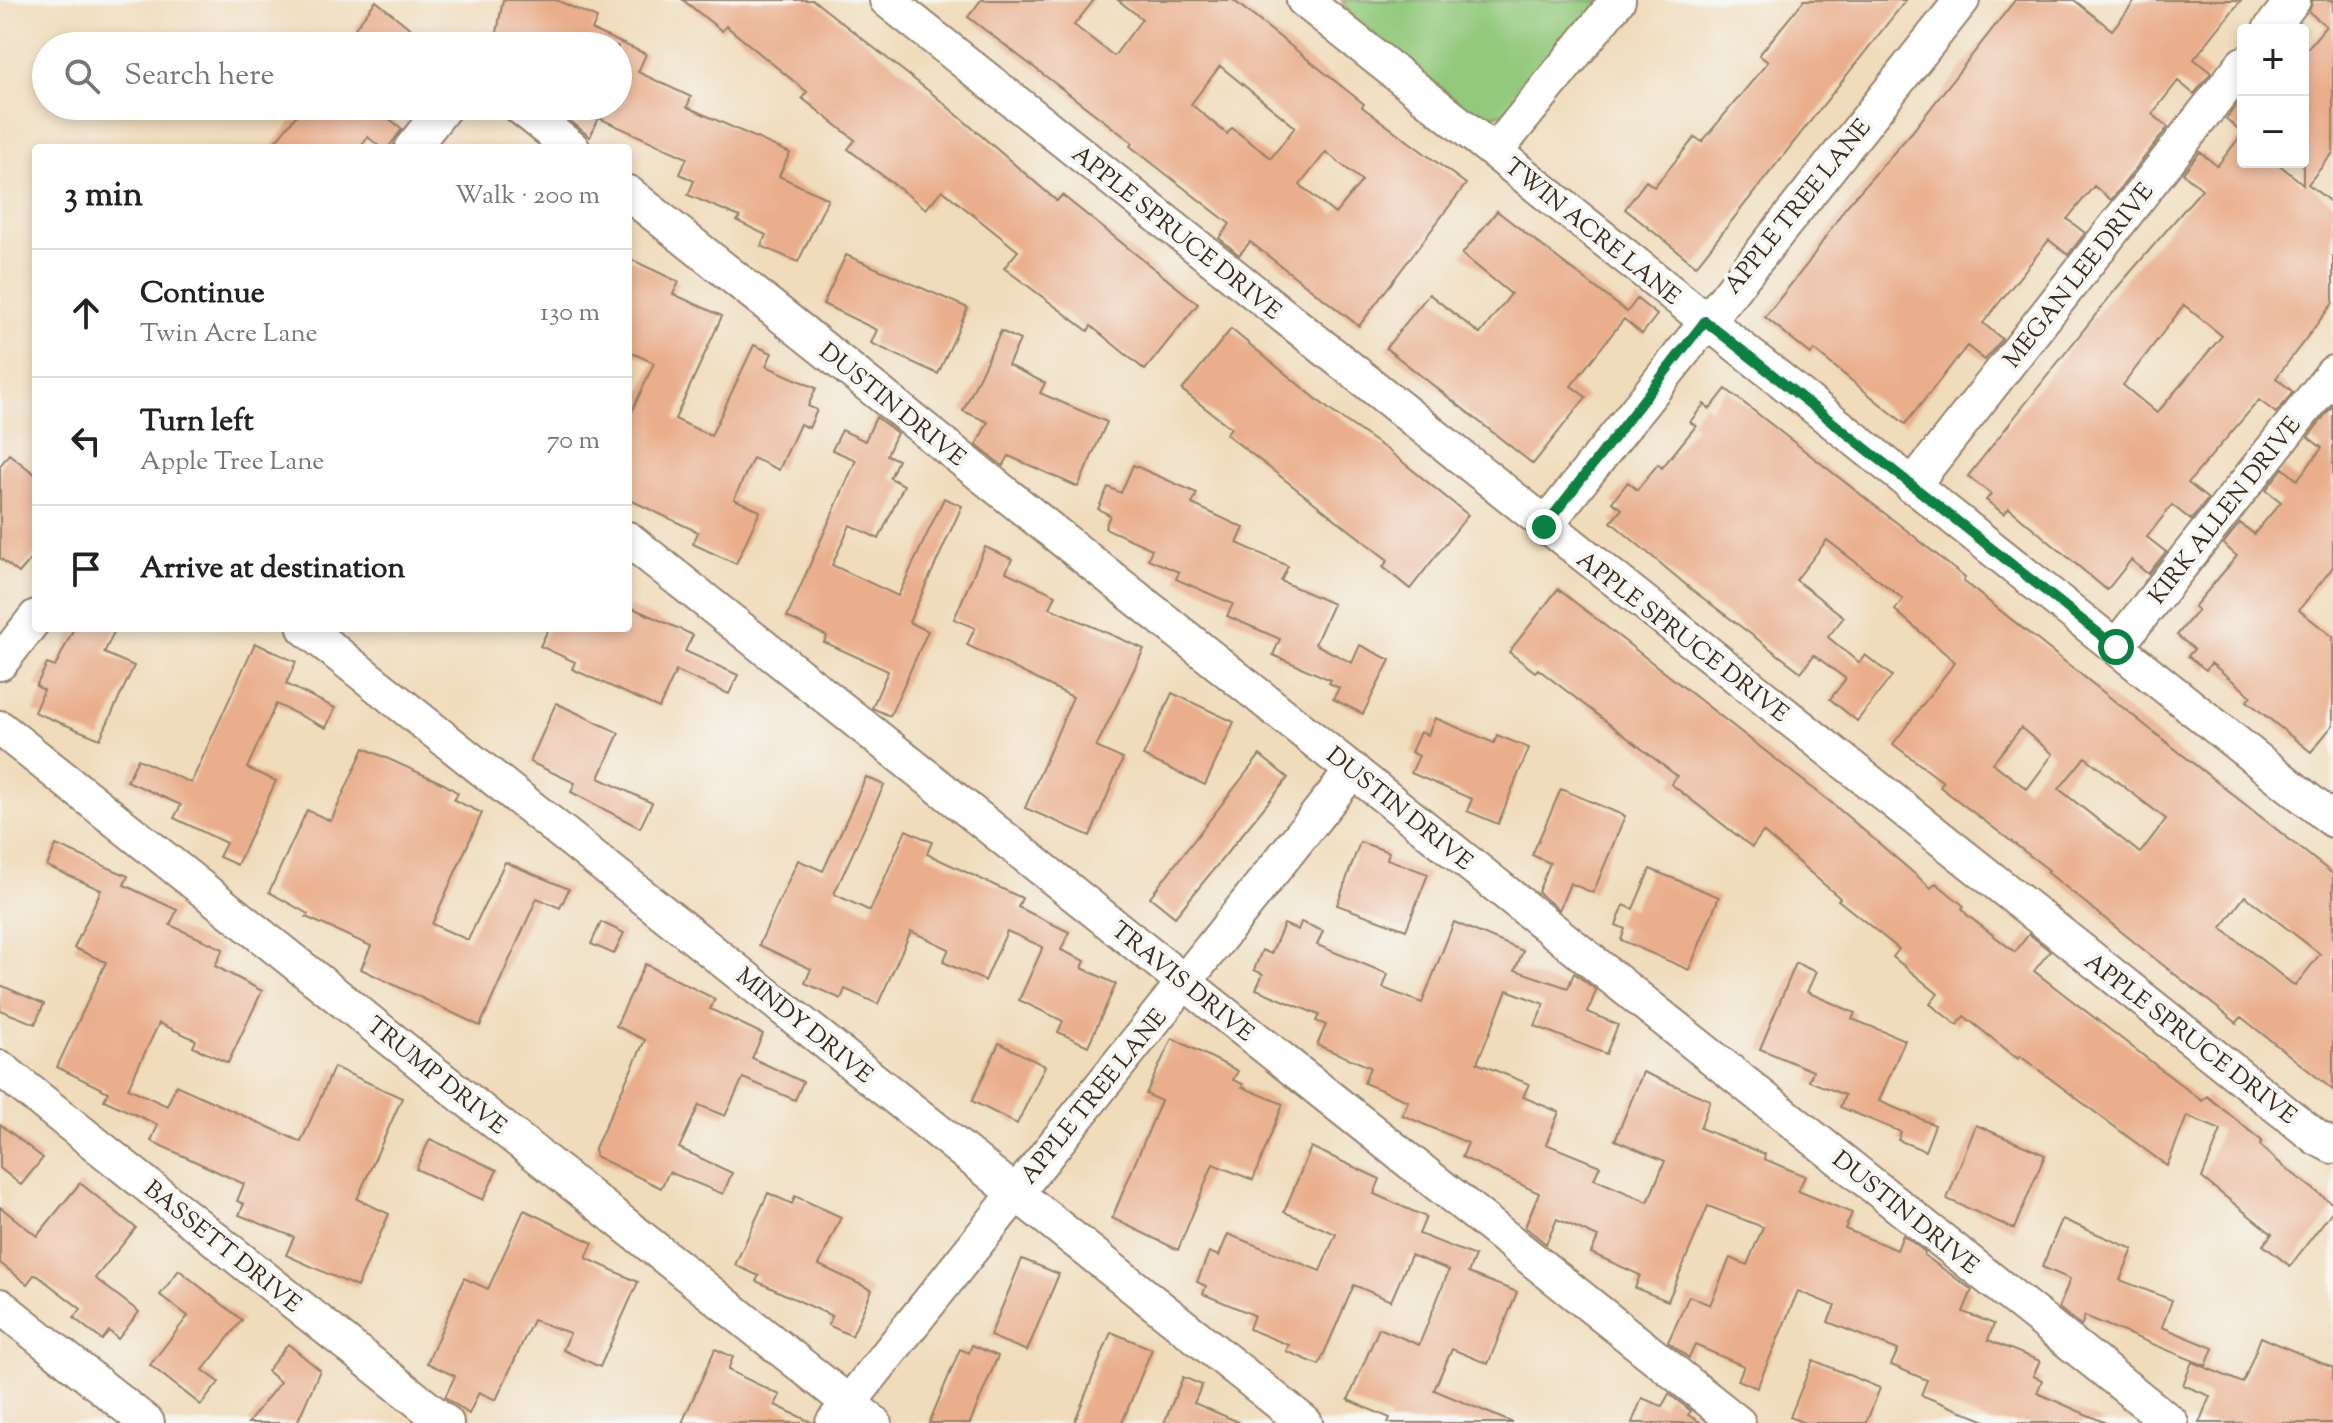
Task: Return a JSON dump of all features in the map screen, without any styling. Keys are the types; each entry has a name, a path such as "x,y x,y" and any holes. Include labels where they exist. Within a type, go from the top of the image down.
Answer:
{"street":[{"name":"APPLE SPRUCE DRIVE","path":"887,0 1544,527 2292,1119 2333,1146"},
{"name":"TWIN ACRE LANE","path":"1304,0 2116,647 2329,807"},
{"path":"1495,152 1618,0"},
{"name":"APPLE TREE LANE","path":"1544,527 1962,0"},
{"path":"2275,24 2293,0"},
{"name":"MEGAN LEE DRIVE","path":"1912,486 2237,72"},
{"path":"415,144 434,120"},
{"path":"537,120 567,144"},
{"name":"DUSTIN DRIVE","path":"632,196 2171,1423"},
{"name":"KIRK ALLEN DRIVE","path":"2116,647 2333,373"},
{"name":"TRAVIS DRIVE","path":"632,542 1738,1423"},
{"path":"0,663 32,622"},
{"name":"MINDY DRIVE","path":"310,632 1305,1423"},
{"name":"TRUMP DRIVE","path":"0,728 852,1416"},
{"name":"APPLE TREE LANE","path":"852,1416 1016,1193 1353,770"},
{"name":"BASSETT DRIVE","path":"0,1068 446,1423"},
{"path":"0,1306 147,1423"}],"green space":[{"path":"1342,0 1604,0 1513,109 1486,115 1460,104 1351,16"}],"building":[{"path":"503,0 556,0 597,18 592,30 596,32 497,32"},
{"path":"683,0 813,0 934,95 1057,201 1062,195 1198,304 1145,370 1091,326 1088,331 1004,268 1018,251 942,190 926,209 848,149 855,140 802,98 807,92 726,26 722,31"},
{"path":"981,0 1094,0 1074,25 1114,56 1142,19 1118,0 1233,0 1364,104 1362,107 1466,184 1359,326 1250,242 1239,255 1219,238 1230,224 1130,146 1133,143 968,17","holes":["1220,66 1295,127 1271,158 1232,128 1227,134 1191,104","1326,152 1362,181 1335,214 1300,185"]},
{"path":"1804,0 1906,0 1696,266 1625,209 1646,181 1654,187 1695,137 1702,142 1768,62 1759,55"},
{"path":"2015,0 2074,0 2112,30 2136,0 2241,0 2194,59 2211,73 2194,94 2178,81 2152,114 2168,127 2111,200 2094,186 2067,219 2085,233 2068,255 2049,240 1983,323 2002,339 1985,360 1967,346 1905,424 1814,350 1811,354 1765,317 1808,263 1845,208 1912,132"},
{"path":"2313,0 2333,0 2333,153 2308,184 2333,204 2333,303 2276,378 2293,392 2276,413 2259,400 2188,483 2208,499 2191,520 2172,505 2147,537 2166,552 2148,574 2131,560 2107,590 2009,508 2004,514 1986,500 1991,494 1968,476 2116,289 2202,189 2183,173 2200,152 2217,166 2237,141 2237,168 2283,168 2303,184 2303,168 2309,168 2309,47 2326,26 2309,12","holes":["2184,305 2222,336 2157,413 2123,385"]},
{"path":"376,1 415,32 360,32 355,28"},
{"path":"632,48 646,54 638,72 691,97 687,107 790,153 779,176 828,199 798,262 761,246 766,235 737,221 740,217 688,195 694,181 680,174 687,158 603,120 632,120"},
{"path":"2237,105 2237,128 2226,119"},
{"path":"293,120 391,120 402,129 391,144 376,144 368,137 363,144 273,144"},
{"path":"569,120 598,120 590,137"},
{"path":"1497,211 1627,312 1637,299 1657,315 1642,334 1624,319 1571,386 1586,397 1533,464 1386,348 1429,294 1480,334 1511,294 1462,254"},
{"path":"846,255 968,308 938,374 871,343 877,330 823,304"},
{"path":"632,260 679,282 673,294 722,316 675,419 711,436 754,345 772,353 766,366 816,388 808,406 817,410 809,428 800,424 779,470 753,458 734,499 760,511 736,564 693,544 698,532 632,501 632,411 654,363 632,353"},
{"path":"1231,329 1331,411 1389,451 1468,515 1410,589 1383,567 1388,560 1226,434 1231,428 1182,390"},
{"path":"1001,331 1020,340 1008,365 1045,383 1040,393 1107,422 1078,487 1009,456 1003,466 976,445 988,422 963,411"},
{"path":"1726,389 2333,874 2333,1090 2241,1017 2237,1023 2154,958 2047,872 2049,870 1940,787 1943,782 1893,744 1955,662 1895,610 1903,599 1827,540 1796,580 1844,617 1828,637 1859,663 1865,655 1892,676 1857,721 1830,699 1846,679 1814,655 1801,672 1691,589 1611,522 1622,509 1612,502 1628,482 1637,490 1658,464 1662,468 1696,426 1690,422 1704,404 1710,409","holes":["2021,728 2053,754 2027,789 1993,763","2085,757 2166,819 2140,853 2059,789","2245,896 2320,954 2295,986 2221,928"]},
{"path":"2333,405 2333,567 2299,610 2333,637 2333,725 2311,752 2247,701 2251,696 2211,663 2206,670 2188,656 2194,649 2177,635 2198,610 2194,607 2237,556 2223,544 2240,523 2254,534 2281,502 2266,490 2283,468 2297,480 2322,448 2308,437"},
{"path":"876,417 897,433 887,455 898,460 890,478 904,485 879,539 850,525 832,565 898,596 944,498 962,506 909,622 928,631 890,716 872,708 888,671 824,642 827,636 787,617 856,460 832,450 842,430 865,441"},
{"path":"9,454 32,472 32,558 19,573 0,558 0,466"},
{"path":"1133,465 1197,493 1192,504 1244,528 1237,543 1288,566 1281,581 1333,604 1315,644 1352,663 1360,645 1390,660 1363,714 1333,699 1339,688 1329,683 1331,680 1273,655 1280,639 1227,616 1233,604 1176,579 1179,572 1148,559 1152,549 1105,528 1110,515 1098,509 1108,487 1121,493"},
{"path":"985,547 1012,559 1006,572 1056,595 1050,608 1144,649 1096,747 1123,759 1090,836 1025,808 1073,697 967,645 975,628 954,619"},
{"path":"1558,589 1833,804 1931,888 1936,883 1964,906 1962,908 1967,915 2015,952 2029,934 2050,951 2034,971 2202,1101 2207,1096 2262,1141 2260,1145 2283,1166 2333,1204 2333,1210 2290,1266 2263,1245 2272,1234 2202,1178 2221,1130 2187,1116 2167,1166 2020,1056 2018,1059 1964,1016 1957,1025 1930,1004 1938,994 1893,957 1899,949 1838,900 1840,898 1763,832 1752,847 1671,784 1677,776 1538,669 1535,672 1509,652"},
{"path":"632,608 693,635 685,651 738,675 729,694 676,671 659,708 572,669 575,662 540,646 547,632 632,632"},
{"path":"72,632 114,632 104,653 134,666 100,739 34,712 44,690 36,686 47,664 55,667"},
{"path":"255,643 296,662 286,684 335,708 326,728 276,704 247,768 276,781 237,865 219,857 226,843 174,818 181,805 127,781 138,759 191,783"},
{"path":"1172,693 1234,722 1205,785 1143,756"},
{"path":"556,703 619,733 599,778 652,803 640,828 571,792 575,783 530,762"},
{"path":"1435,718 1494,743 1497,735 1529,748 1498,824 1467,811 1472,799 1411,773 1419,756 1411,752 1420,732 1428,735"},
{"path":"364,748 444,784 458,793 454,800 482,813 432,924 468,940 505,862 569,889 560,908 537,898 480,1026 361,969 371,946 306,917 308,914 269,892 307,810 331,821"},
{"path":"1260,755 1288,778 1175,917 1150,897"},
{"path":"866,777 884,785 834,894 870,911 906,830 932,842 927,854 1022,898 1018,907 1069,932 1061,950 1085,961 1082,968 1116,984 1088,1046 1058,1032 1063,1021 1019,1000 1043,947 1007,931 985,981 943,962 949,949 911,931 878,1004 845,989 841,999 805,983 811,969 759,945 798,860 823,871"},
{"path":"1561,789 1625,816 1593,893 1570,883 1559,910 1538,892 1550,863 1532,855"},
{"path":"1360,842 1389,852 1387,859 1428,874 1406,930 1337,905"},
{"path":"56,845 128,876 124,885 177,910 170,925 223,949 215,966 262,991 228,1063 193,1047 196,1040 159,1023 128,1088 167,1106 176,1085 301,1142 334,1067 402,1098 357,1199 389,1214 357,1287 286,1255 294,1237 239,1215 244,1204 237,1201 244,1184 151,1141 158,1125 104,1100 108,1092 57,1067 106,962 74,948 101,890 47,866"},
{"path":"1650,869 1719,897 1689,970 1621,940 1625,929 1616,925 1624,905 1633,909"},
{"path":"601,922 624,933 614,954 591,944"},
{"path":"1301,922 1323,931 1317,945 1388,974 1383,988 1422,1003 1454,922 1523,951 1515,970 1568,988 1574,973 1596,990 1588,1012 1618,1025 1606,1054 1535,1026 1544,1004 1507,990 1477,1063 1529,1084 1523,1097 1559,1112 1546,1144 1600,1166 1594,1179 1648,1202 1665,1161 1615,1140 1643,1072 1710,1100 1700,1128 1765,1154 1764,1159 1805,1176 1798,1191 1852,1213 1845,1229 1897,1250 1903,1235 1925,1252 1924,1255 1972,1290 1963,1312 1994,1324 1988,1340 2040,1361 2033,1376 2042,1380 2037,1393 2106,1423 1991,1423 1921,1395 1927,1380 1891,1365 1898,1350 1828,1322 1835,1306 1798,1291 1757,1388 1738,1380 1744,1366 1695,1345 1689,1358 1668,1342 1689,1296 1710,1305 1730,1258 1747,1265 1763,1227 1708,1206 1668,1301 1635,1288 1640,1275 1591,1253 1598,1237 1557,1219 1546,1244 1525,1227 1539,1193 1462,1157 1468,1143 1402,1115 1408,1101 1364,1083 1370,1067 1317,1045 1326,1025 1316,1021 1319,1015 1256,989 1263,974 1254,970 1262,950 1271,954 1284,924 1298,930"},
{"path":"1796,963 1816,972 1807,992 1855,1013 1852,1019 1905,1040 1879,1101 1935,1125 1925,1151 1898,1140 1901,1132 1840,1107 1845,1095 1809,1081 1813,1071 1760,1049"},
{"path":"645,964 715,999 710,1009 763,1034 752,1058 803,1082 795,1100 743,1078 725,1116 699,1105 679,1148 732,1173 723,1194 669,1172 661,1188 595,1156 595,1148 645,1040 616,1026"},
{"path":"0,985 44,1004 35,1024 0,1010"},
{"path":"1172,1038 1238,1071 1233,1080 1243,1084 1242,1087 1283,1104 1253,1180 1213,1164 1178,1250 1112,1218 1161,1101 1146,1094"},
{"path":"999,1043 1045,1066 1017,1124 972,1101"},
{"path":"0,1124 43,1158 21,1185 0,1168"},
{"path":"1976,1125 2045,1155 2014,1229 1947,1199"},
{"path":"430,1139 497,1170 483,1200 416,1169"},
{"path":"1311,1147 1380,1179 1374,1194 1426,1217 1419,1234 1475,1256 1468,1273 1517,1292 1488,1364 1452,1349 1434,1390 1513,1423 1388,1423 1390,1418 1348,1400 1379,1328 1419,1345 1449,1270 1411,1255 1391,1301 1354,1285 1319,1365 1286,1351 1289,1345 1249,1329 1254,1315 1203,1294 1206,1286 1197,1282 1209,1252 1219,1256 1228,1234 1320,1271 1336,1234 1284,1212"},
{"path":"80,1183 136,1228 95,1278 139,1312 118,1339 109,1331 102,1340 74,1318 81,1309 38,1276 34,1275 27,1284 0,1263 0,1207 37,1236"},
{"path":"768,1193 792,1204 795,1196 841,1217 819,1265 872,1290 852,1336 828,1325 832,1316 756,1281 759,1276 735,1265"},
{"path":"524,1210 593,1243 586,1258 638,1282 600,1367 563,1350 570,1333 533,1320 496,1400 479,1392 469,1414 445,1397 455,1376 427,1363 464,1278 488,1289"},
{"path":"2062,1219 2133,1249 2120,1280 2172,1300 2162,1327 2213,1348 2206,1366 2085,1316 2081,1326 2059,1308 2070,1279 2042,1267"},
{"path":"1022,1259 1059,1274 1027,1351 990,1336"},
{"path":"179,1270 242,1320 203,1370 219,1382 201,1405 150,1365 188,1316 160,1295"},
{"path":"1111,1332 1152,1349 1122,1423 1074,1423"},
{"path":"2261,1337 2333,1368 2333,1423 2199,1423 2210,1396 2183,1385 2192,1362 2243,1383"},
{"path":"288,1344 320,1370 297,1423 248,1423 280,1382 267,1371"},
{"path":"972,1345 998,1356 970,1423 929,1423 960,1349 969,1353"},
{"path":"715,1349 733,1357 728,1370 780,1395 775,1405 813,1423 682,1423"},
{"path":"1813,1360 1880,1388 1866,1423 1804,1423 1790,1417"},
{"path":"1183,1377 1202,1385 1194,1403 1241,1423 1164,1423"},
{"path":"1669,1394 1691,1411 1688,1415 1702,1423 1632,1423 1642,1398 1662,1406"}],"route":[{"path":"1544,527 1705,321 2116,647"}]}
